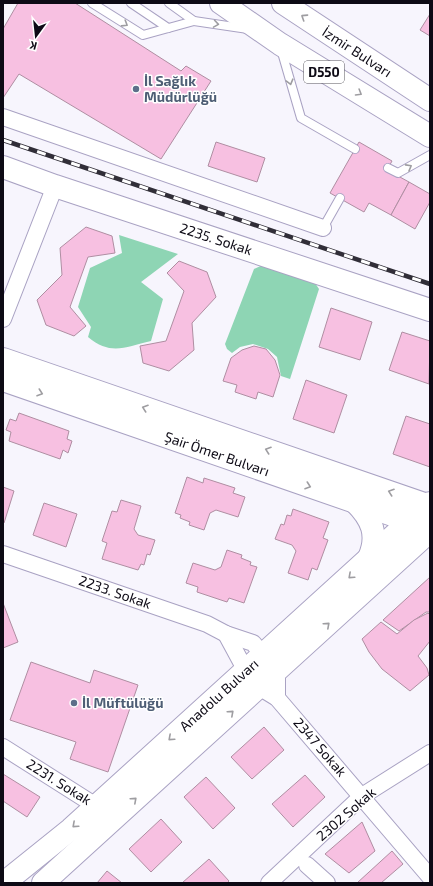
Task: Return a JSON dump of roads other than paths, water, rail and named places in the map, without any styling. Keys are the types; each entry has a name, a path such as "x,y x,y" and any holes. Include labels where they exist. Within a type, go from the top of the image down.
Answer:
{"main road":[{"name":"D550","path":"221,3 280,44 430,136"},
{"name":"İzmir Bulvarı","path":"283,3 430,100"},
{"name":"2235. Sokak","path":"3,167 55,186 430,310"},
{"name":"Şair Ömer Bulvarı","path":"3,359 429,504"},
{"name":"Şair Ömer Bulvarı","path":"3,380 423,527"},
{"path":"355,502 364,511 372,523 374,536 370,558"},
{"name":"Anadolu Bulvarı","path":"271,663 423,527 429,504"},
{"name":"Anadolu Bulvarı","path":"43,883 261,685 271,663 370,558 423,527"},
{"name":"Anadolu Bulvarı","path":"4,883 71,829 96,806 261,685"}],"street":[{"path":"3,117 323,228"},
{"path":"3,319 55,186"},
{"name":"2233. Sokak","path":"3,554 206,624 226,634 254,643 271,663"},
{"path":"226,634 261,685"},
{"name":"2347 Sokak","path":"261,685 362,796 430,877"},
{"name":"2231. Sokak","path":"3,747 96,806 113,820"},
{"name":"2302 Sokak","path":"269,883 362,796 430,753"},
{"path":"307,865 327,883"}],"lane":[{"path":"92,3 143,35 194,21 261,31"},
{"path":"131,3 168,28"},
{"path":"169,3 194,21"},
{"path":"280,44 300,118 355,149"},
{"path":"388,168 398,173 430,155"},
{"path":"323,228 340,198"}],"railway":[{"path":"3,140 430,284"}],"place":[{"name":"İl Sağlık Müdürlüğü","path":"136,89"},
{"name":"İl Müftülüğü","path":"74,703"}]}
